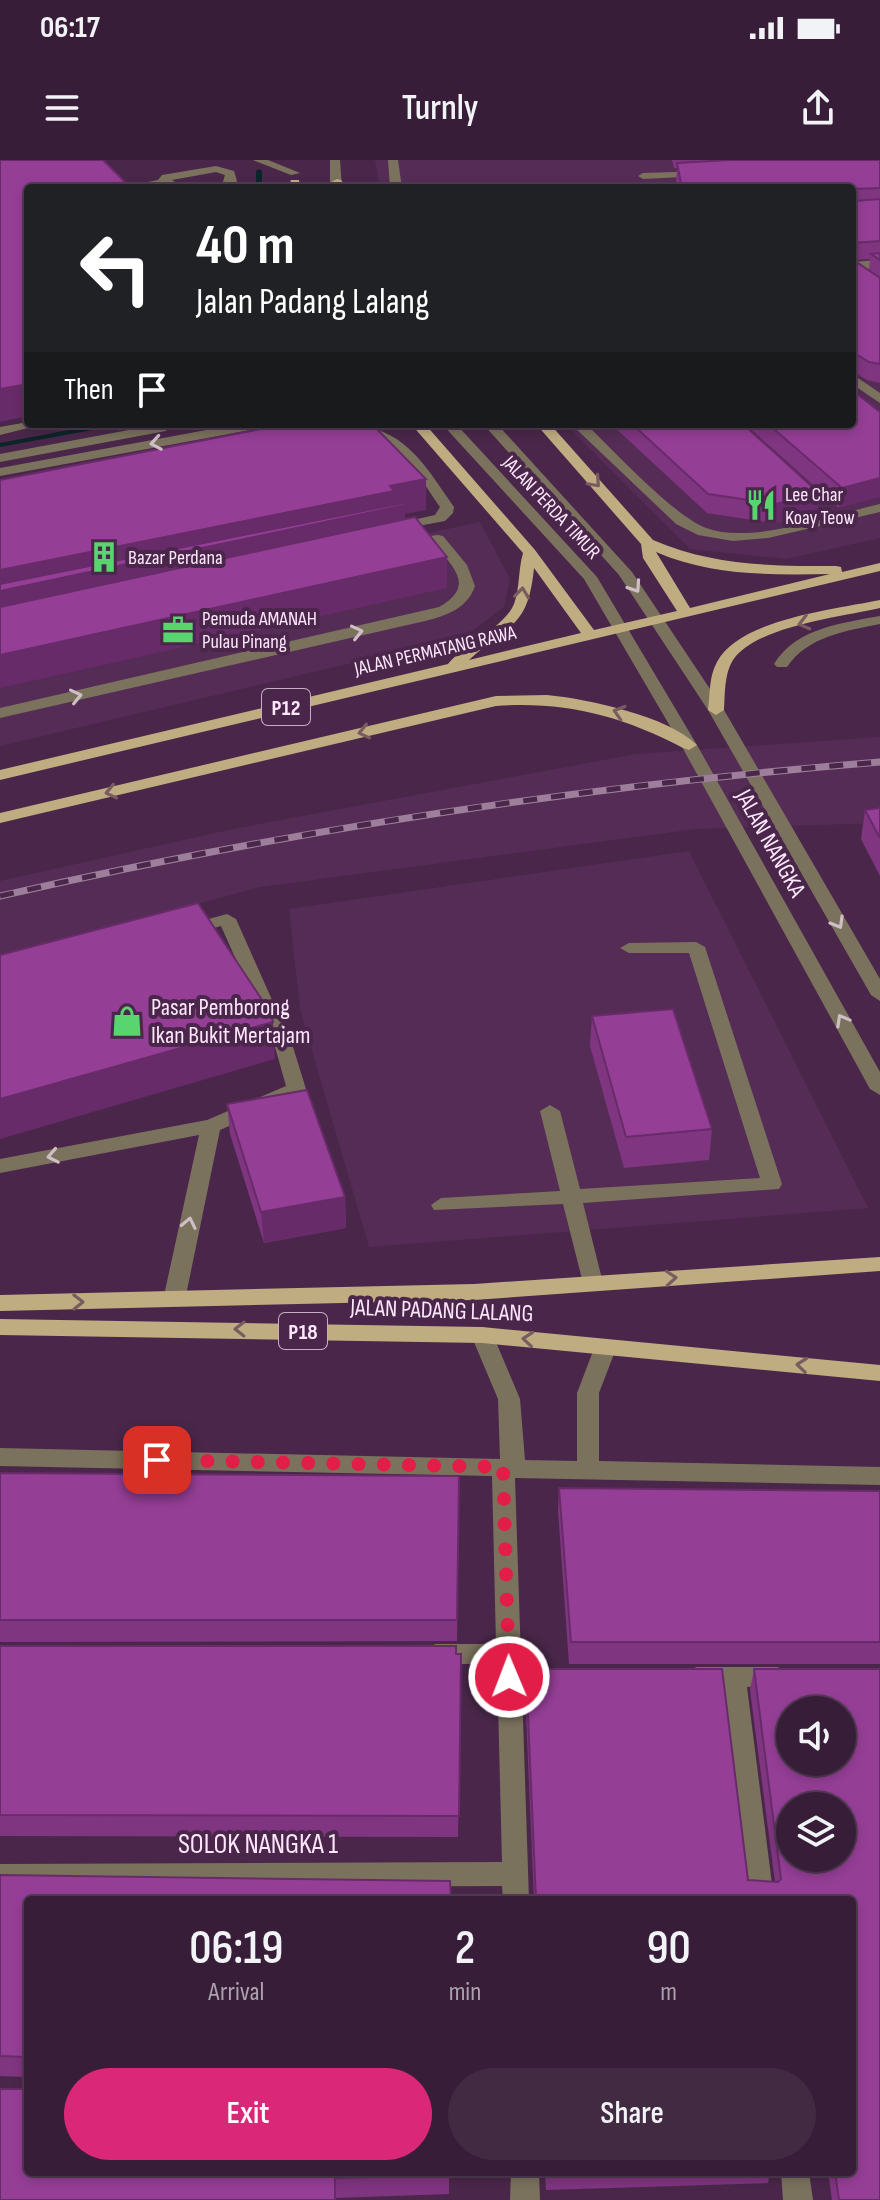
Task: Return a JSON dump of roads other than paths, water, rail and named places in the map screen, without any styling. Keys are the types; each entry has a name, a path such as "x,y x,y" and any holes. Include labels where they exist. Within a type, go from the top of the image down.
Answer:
{"main road":[{"path":"421,428 530,553 591,636"},
{"path":"547,428 648,543 681,559 727,569 860,572"},
{"path":"648,543 650,558 685,612"},
{"path":"454,667 474,645 516,615 525,592 526,565 530,553"},
{"name":"JALAN PERMATANG RAWA","path":"0,775 880,567"},
{"path":"716,710 721,669 737,648 769,632 880,604"},
{"path":"0,818 469,706 518,698 566,699 591,704 649,722 689,745"},
{"name":"JALAN PADANG LALANG","path":"0,1303 474,1292 877,1265"},
{"name":"JALAN PADANG LALANG","path":"0,1327 482,1335 880,1373"}],"street":[{"path":"260,160 269,160"},
{"path":"260,160 295,183"},
{"path":"294,160 295,183"},
{"path":"335,160 338,184"},
{"path":"393,160 396,184"},
{"path":"639,160 646,182 722,171"},
{"path":"162,164 156,168 156,174 174,184"},
{"path":"144,184 216,169 230,173 229,184"},
{"path":"856,270 880,264"},
{"path":"856,381 880,399"},
{"path":"0,431 24,426"},
{"path":"0,458 162,428"},
{"path":"0,472 239,428"},
{"name":"JALAN PERDA TIMUR","path":"453,428 590,577 618,622"},
{"name":"JALAN PERDA TIMUR","path":"494,428 625,572 654,615"},
{"path":"582,428 691,527 733,537 768,534 880,508"},
{"path":"342,431 367,429 397,440 447,507 440,518 376,532"},
{"path":"827,507 839,518"},
{"path":"0,713 425,617 443,612 462,598 469,583 467,574 438,539 385,548"},
{"name":"JALAN NANGKA","path":"654,615 716,710 880,995"},
{"path":"782,664 785,654 802,642 880,620"},
{"name":"JALAN NANGKA","path":"618,622 880,1089"},
{"path":"0,1166 211,1126 296,1089 284,1047 227,919 167,936"},
{"path":"441,1205 772,1184 696,947 629,948"},
{"path":"550,1111 593,1283"},
{"path":"174,1300 211,1126"},
{"path":"482,1335 509,1399 516,1887"},
{"path":"588,1470 588,1393 606,1346"},
{"path":"0,1457 880,1476"},
{"path":"414,1654 515,1670"},
{"path":"669,1677 806,1677"},
{"path":"733,1677 760,1896"},
{"name":"SOLOK NANGKA 1","path":"0,1876 516,1887"},
{"path":"525,2176 525,2200"},
{"path":"795,2176 798,2200"}],"waterway":[{"path":"259,171 259,184"},
{"path":"0,445 92,428"}],"railway":[{"path":"0,896 218,851 438,813 658,784 880,762"}],"place":[{"name":"Lee Char Koay Teow","path":"761,505"},
{"name":"Bazar Perdana","path":"104,557"},
{"name":"Pemuda AMANAH Pulau Pinang","path":"178,630"},
{"name":"Pasar Pemborong Ikan Bukit Mertajam","path":"127,1021"}]}
